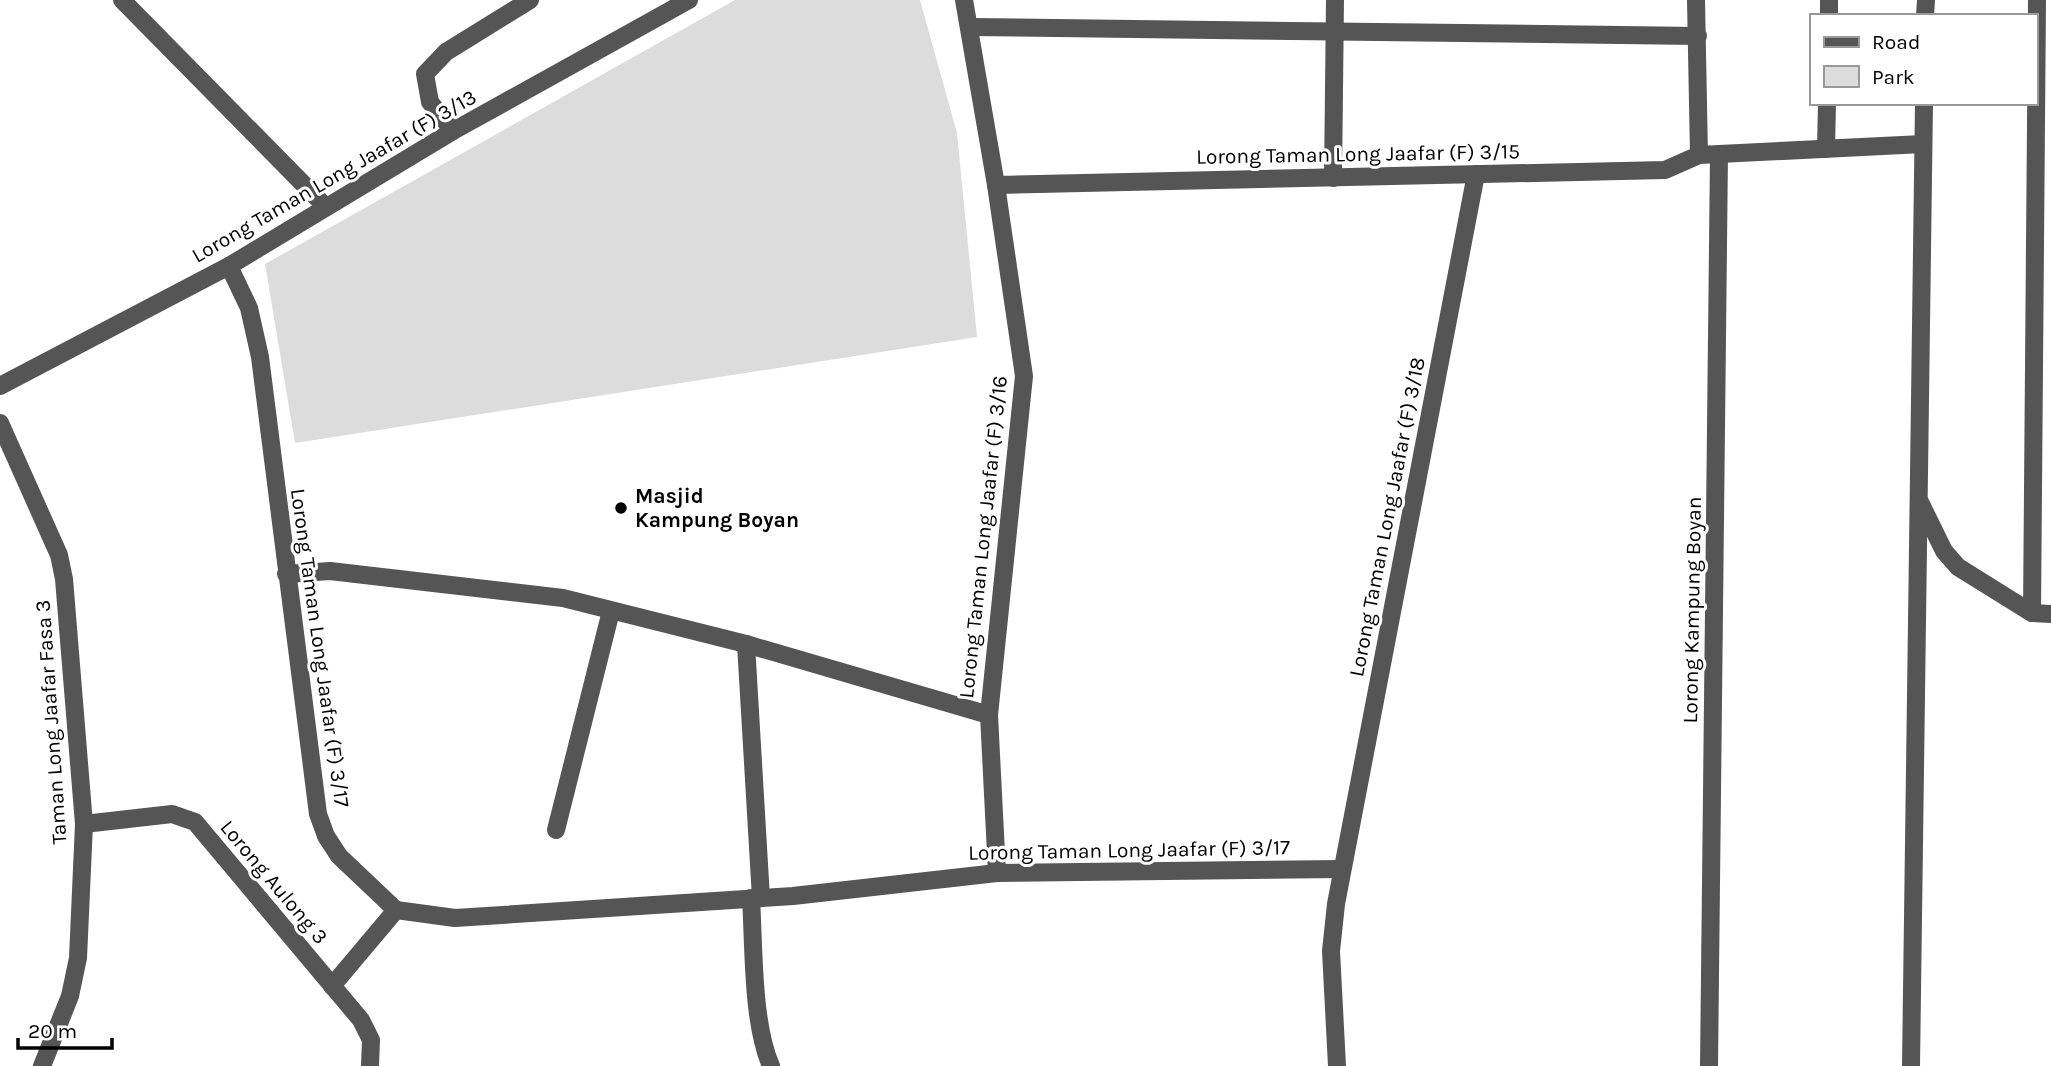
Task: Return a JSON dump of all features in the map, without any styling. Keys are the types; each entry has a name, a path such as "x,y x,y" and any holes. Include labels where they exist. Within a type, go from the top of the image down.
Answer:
{"street":[{"path":"122,0 326,207"},
{"path":"453,131 430,102 425,74 446,52 530,0"},
{"name":"Lorong Taman Long Jaafar (F) 3/13","path":"0,386 229,266 453,131 689,0"},
{"name":"Lorong Taman Long Jaafar (F) 3/16","path":"964,0 996,186 1024,376 989,715 997,873"},
{"path":"1333,178 1335,0"},
{"path":"1696,0 1699,155"},
{"path":"970,27 1698,36"},
{"path":"1826,149 1827,105"},
{"path":"1911,1066 1924,105"},
{"path":"2032,612 2036,105"},
{"name":"Lorong Taman Long Jaafar (F) 3/15","path":"996,186 1665,170 1699,155 1923,144"},
{"name":"Lorong Kampung Boyan","path":"1709,1066 1718,154"},
{"name":"Lorong Taman Long Jaafar (F) 3/18","path":"1337,1066 1331,951 1342,869 1476,174"},
{"name":"Lorong Taman Long Jaafar (F) 3/17","path":"229,266 248,307 260,357 318,814 326,836 339,856 396,910 455,918 756,898 997,873 1342,869"},
{"name":"Taman Long Jaafar Fasa 3","path":"0,423 58,555 64,579 84,824 78,958 70,996 42,1066"},
{"path":"1918,498 1944,551 1958,567 2032,612 2051,614"},
{"path":"286,574 330,571 564,598 746,644 989,715"},
{"path":"556,830 611,611"},
{"path":"746,644 758,1017 764,1049 771,1066"},
{"name":"Lorong Aulong 3","path":"84,824 172,814 195,822 361,1020 371,1040 370,1066"},
{"path":"332,986 396,910"}],"green space":[{"path":"735,0 920,0 957,133 977,337 295,443 265,264"}],"place":[{"name":"Masjid Kampung Boyan","path":"621,508"}]}
